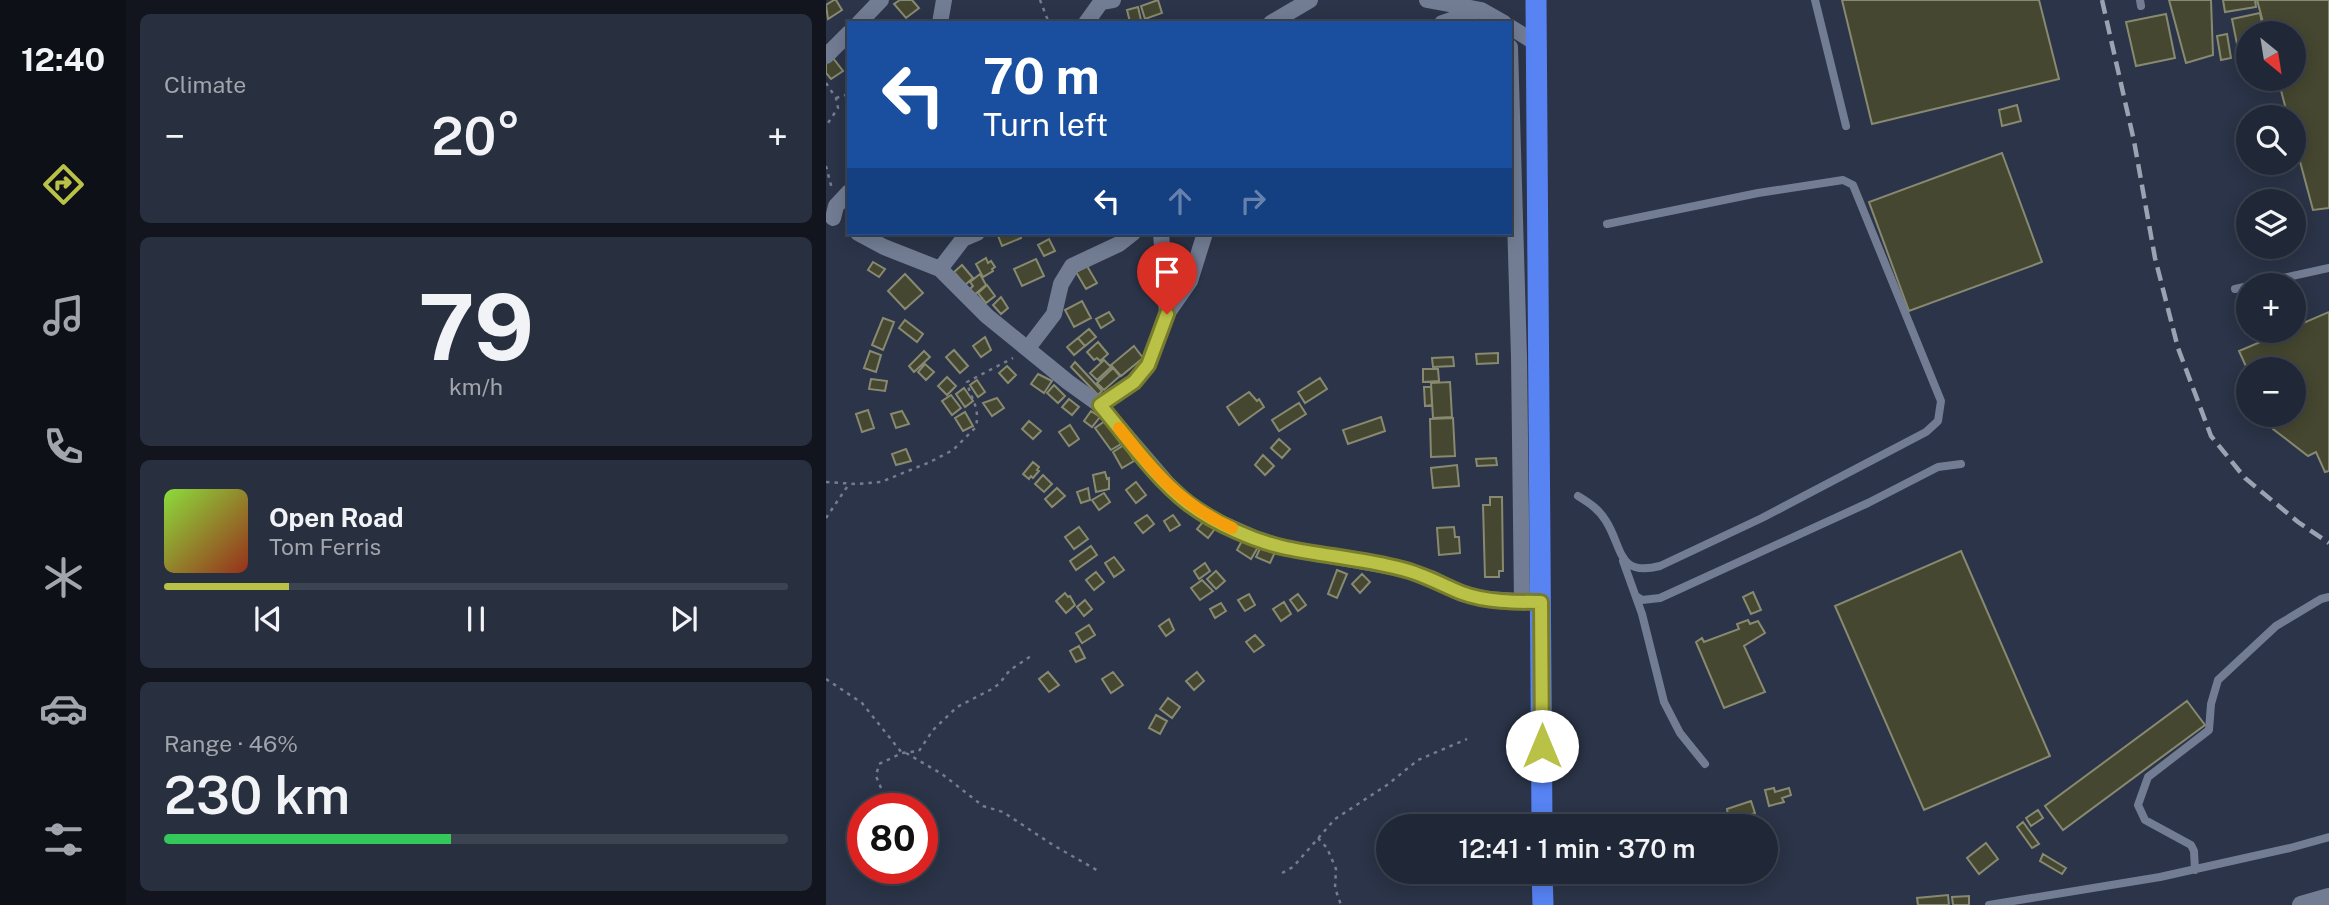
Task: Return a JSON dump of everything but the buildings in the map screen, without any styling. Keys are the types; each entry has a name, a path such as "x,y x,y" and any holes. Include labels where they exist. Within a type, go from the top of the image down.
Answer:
{"highway":[{"path":"1536,0 1532,602 1541,814"},
{"path":"1542,884 1543,905"}],"street":[{"path":"861,21 881,0"},
{"path":"940,21 944,0"},
{"path":"1090,18 1101,2 1113,0"},
{"path":"1274,21 1311,0"},
{"path":"1426,0 1483,5 1501,21"},
{"path":"1447,21 1483,5"},
{"path":"1512,28 1536,43"},
{"path":"826,56 847,35"},
{"path":"862,235 884,247 940,269 987,316 1100,405 1167,483 1190,505 1219,522 1256,539 1285,548 1404,569 1463,594 1485,599 1532,602 1519,357 1512,116"},
{"path":"847,194 832,213 847,226"},
{"path":"940,269 964,239 973,235"},
{"path":"1028,348 1054,314 1061,284 1072,266 1107,241 1119,244 1130,235"},
{"path":"1161,235 1167,314"},
{"path":"1100,405 1134,382 1148,365 1167,314 1190,281 1204,235"},
{"path":"2301,905 2329,897"}],"lane":[{"path":"1815,0 1846,125"},
{"path":"1607,224 1758,193 1843,180 1853,185 1941,401 1938,421 1926,432 1762,518 1646,570 1632,567 1622,558"},
{"path":"2306,273 2329,268"},
{"path":"1636,596 1642,600 1660,598 1868,503 1938,467 1961,464"},
{"path":"1578,496 1599,512 1608,523 1646,625 1664,702 1680,733 1705,764"},
{"path":"2195,870 2191,845 2145,820 2138,805 2148,777 2209,730 2211,704 2217,680 2276,626 2329,597"},
{"path":"1989,905 2195,870 2329,837"}],"path":[{"path":"1040,0 1048,21"},
{"path":"826,83 836,98 838,108 826,126"},
{"path":"836,98 847,95"},
{"path":"826,166 832,213"},
{"path":"826,482 881,482 953,450 976,427 976,402 967,382 1028,348"},
{"path":"826,518 849,484"},
{"path":"881,788 877,768 886,760 919,751 933,730 957,707 999,684 1010,670 1034,654"},
{"path":"826,679 862,703 904,753 942,774 983,806 1003,811 1053,845 1100,872"},
{"path":"1282,873 1293,867 1335,819 1387,785 1418,760 1467,739"},
{"path":"1318,838 1327,848 1336,869 1335,888 1341,905"}],"railway":[{"path":"2102,0 2134,141 2155,258 2178,348 2211,436 2245,478 2298,522 2329,543"}],"slow traffic":[{"path":"1119,428 1190,505 1232,528"}],"route":[{"path":"1167,314 1148,365 1134,382 1100,405 1143,457 1190,505 1256,539 1285,548 1404,569 1463,594 1485,599 1541,602 1542,746"}]}
